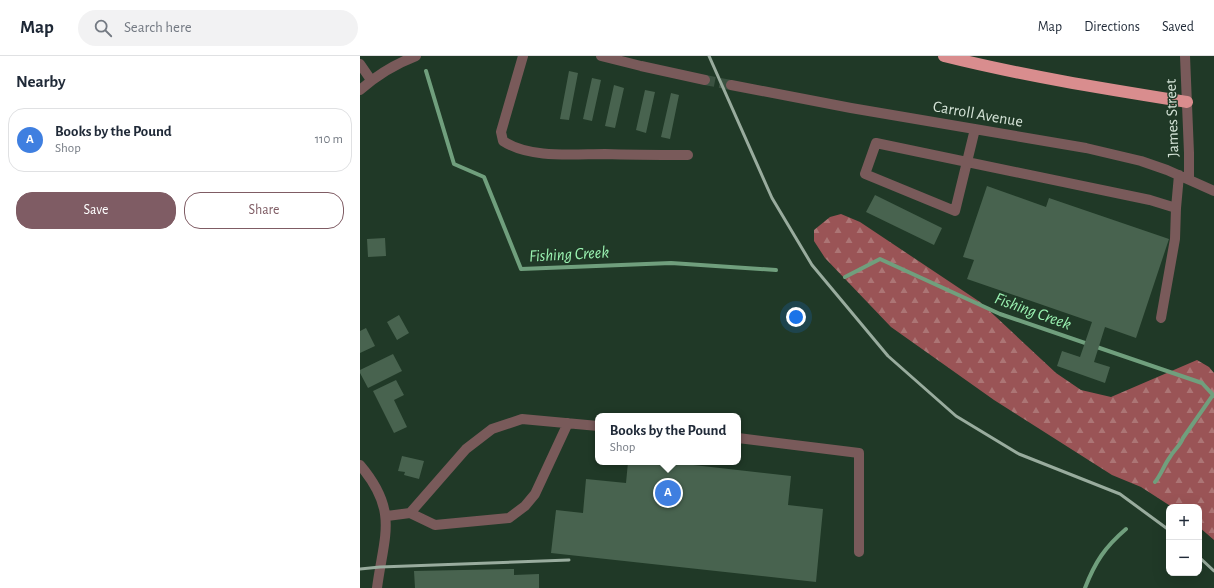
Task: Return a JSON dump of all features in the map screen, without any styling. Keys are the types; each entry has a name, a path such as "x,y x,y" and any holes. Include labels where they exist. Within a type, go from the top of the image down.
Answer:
{"highway":[{"path":"944,56 980,65 1079,84 1187,102"}],"street":[{"path":"360,90 371,80 395,65 416,56"},
{"path":"523,56 501,132 503,142 520,149 549,154 688,155"},
{"path":"601,56 705,80"},
{"name":"James Street","path":"1185,56 1189,179"},
{"path":"360,64 371,80"},
{"name":"Carroll Avenue","path":"731,85 851,108 1086,148 1141,161 1189,179 1214,191"},
{"path":"975,129 968,161 955,211 865,174 876,143 968,161 1150,200 1176,208"},
{"path":"1161,318 1175,239 1179,175"},
{"path":"410,513 466,449 492,429 522,419 595,426"},
{"path":"386,516 410,513 435,525 509,518 524,506 535,494 568,423"},
{"path":"741,438 859,453 859,552"},
{"path":"360,465 381,496 386,516 386,541 377,588"}],"green space":[{"path":"841,214 860,222 980,302 1056,373 1081,390 1111,397 1197,360 1209,367 1214,373 1214,540 1202,530 1202,504 1167,504 1141,487 1112,475 994,400 891,327 825,258 814,241 814,230 830,217"}],"building":[{"path":"569,71 578,73 569,120 560,119"},
{"path":"592,78 601,80 592,121 583,119"},
{"path":"614,85 624,88 615,128 605,126"},
{"path":"645,90 655,92 646,133 636,130"},
{"path":"671,93 679,95 670,139 661,137"},
{"path":"987,186 1046,207 1049,198 1169,239 1136,338 1105,327 1094,362 1110,367 1105,383 1057,366 1062,351 1080,357 1092,322 967,279 974,260 963,257"},
{"path":"875,195 942,228 934,245 866,212"},
{"path":"385,238 386,256 368,257 367,239"},
{"path":"399,315 409,333 397,340 387,322"},
{"path":"366,328 375,346 360,353 360,331"},
{"path":"393,354 402,371 368,388 360,373 360,370"},
{"path":"396,380 404,395 394,400 407,427 394,433 373,391"},
{"path":"402,456 424,461 419,479 404,475 405,472 398,471"},
{"path":"628,465 694,465 791,476 788,505 823,509 816,582 551,553 556,510 583,513 586,479 626,483"},
{"path":"514,569 514,575 539,574 539,588 415,588 414,571"}],"waterway":[{"name":"Fishing Creek","path":"426,71 454,164 484,177 521,269 671,263 776,270"},
{"name":"Fishing Creek","path":"845,277 880,259 1000,314 1202,383 1214,396"},
{"path":"1155,482 1166,463 1213,395"},
{"path":"1085,588 1101,556 1112,542 1126,529"}],"tunnel":[{"path":"705,80 731,85"}],"railway":[{"path":"709,56 772,198 812,265 888,356 956,416 1019,454 1120,494 1166,528"},
{"path":"360,569 569,560"},
{"path":"1202,560 1214,571"}],"place":[{"name":"Books by the Pound","path":"668,493"}]}
